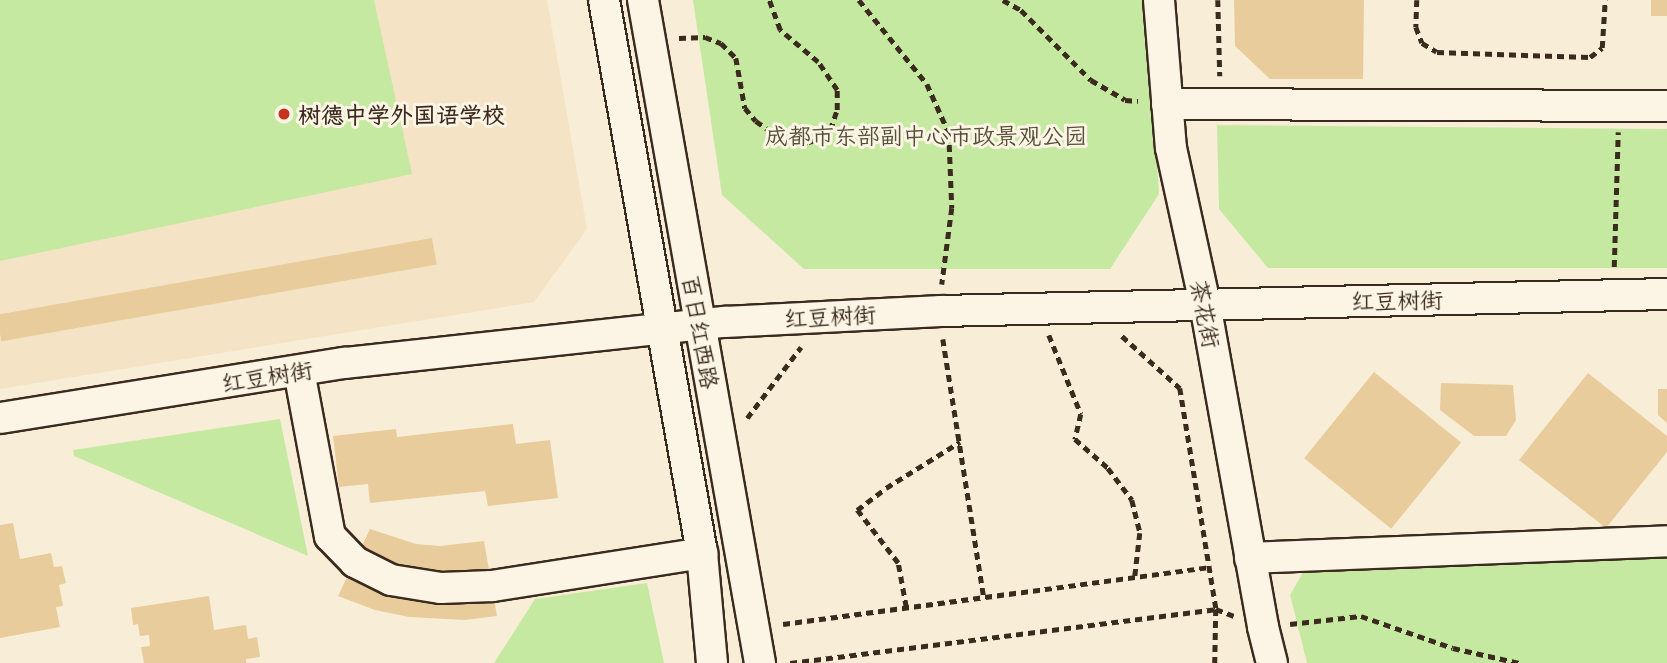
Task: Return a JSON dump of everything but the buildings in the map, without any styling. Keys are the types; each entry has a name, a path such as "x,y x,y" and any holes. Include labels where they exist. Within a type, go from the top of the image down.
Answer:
{"street":[{"name":"百日红西路","path":"604,0 702,553 712,663"},
{"name":"百日红西路","path":"643,0 760,663"},
{"name":"茶花街","path":"1159,0 1171,148 1205,304 1262,627 1272,663"},
{"path":"1167,104 1667,106"},
{"name":"红豆树街","path":"0,418 299,370 700,325 942,325 1205,304 1667,294"},
{"path":"299,370 330,536 355,562 391,580 441,588 492,586 702,553"},
{"path":"1250,558 1667,541"},
{"name":"茶花街","path":"1253,663 1262,627"}],"path":[{"path":"679,38 705,37 721,43 736,58 745,108 756,121 782,139 808,142 820,139 830,130 837,110 837,90 818,62 779,30 769,0"},
{"path":"859,0 927,84 949,133 952,208 942,325 984,597"},
{"path":"1003,0 1021,10 1091,80 1125,100 1167,104"},
{"path":"1218,0 1220,104"},
{"path":"1417,0 1416,27 1422,43 1437,52 1590,57 1602,48 1605,0"},
{"path":"1614,268 1619,106"},
{"path":"942,325 956,338"},
{"path":"930,340 942,325"},
{"path":"1116,331 1180,388 1216,609 1215,663"},
{"path":"1035,334 1062,333"},
{"path":"1049,334 1081,414 1075,439 1108,468 1132,500 1140,533 1135,576"},
{"path":"746,419 803,345"},
{"path":"906,607 898,563 857,510 886,488 960,442"},
{"path":"783,624 1209,567"},
{"path":"788,650 790,663 1216,609 1262,627 1361,616 1452,648 1519,663"},
{"path":"780,611 785,637"}],"shaded area":[{"name":"树德中学外国语学校","path":"0,0 547,0 587,229 534,302 0,389"}],"green space":[{"path":"0,0 374,0 412,174 0,261"},
{"name":"成都市东部副中心市政景观公园","path":"693,0 1146,0 1159,194 1110,269 804,269 722,195"},
{"path":"1217,125 1667,129 1667,268 1268,268 1219,209"},
{"path":"280,419 308,556 74,456 73,450"},
{"path":"1667,552 1667,663 1307,663 1290,595 1307,565"},
{"path":"647,583 664,663 494,663 535,599"}],"place":[{"name":"树德中学外国语学校","path":"284,114"}]}
